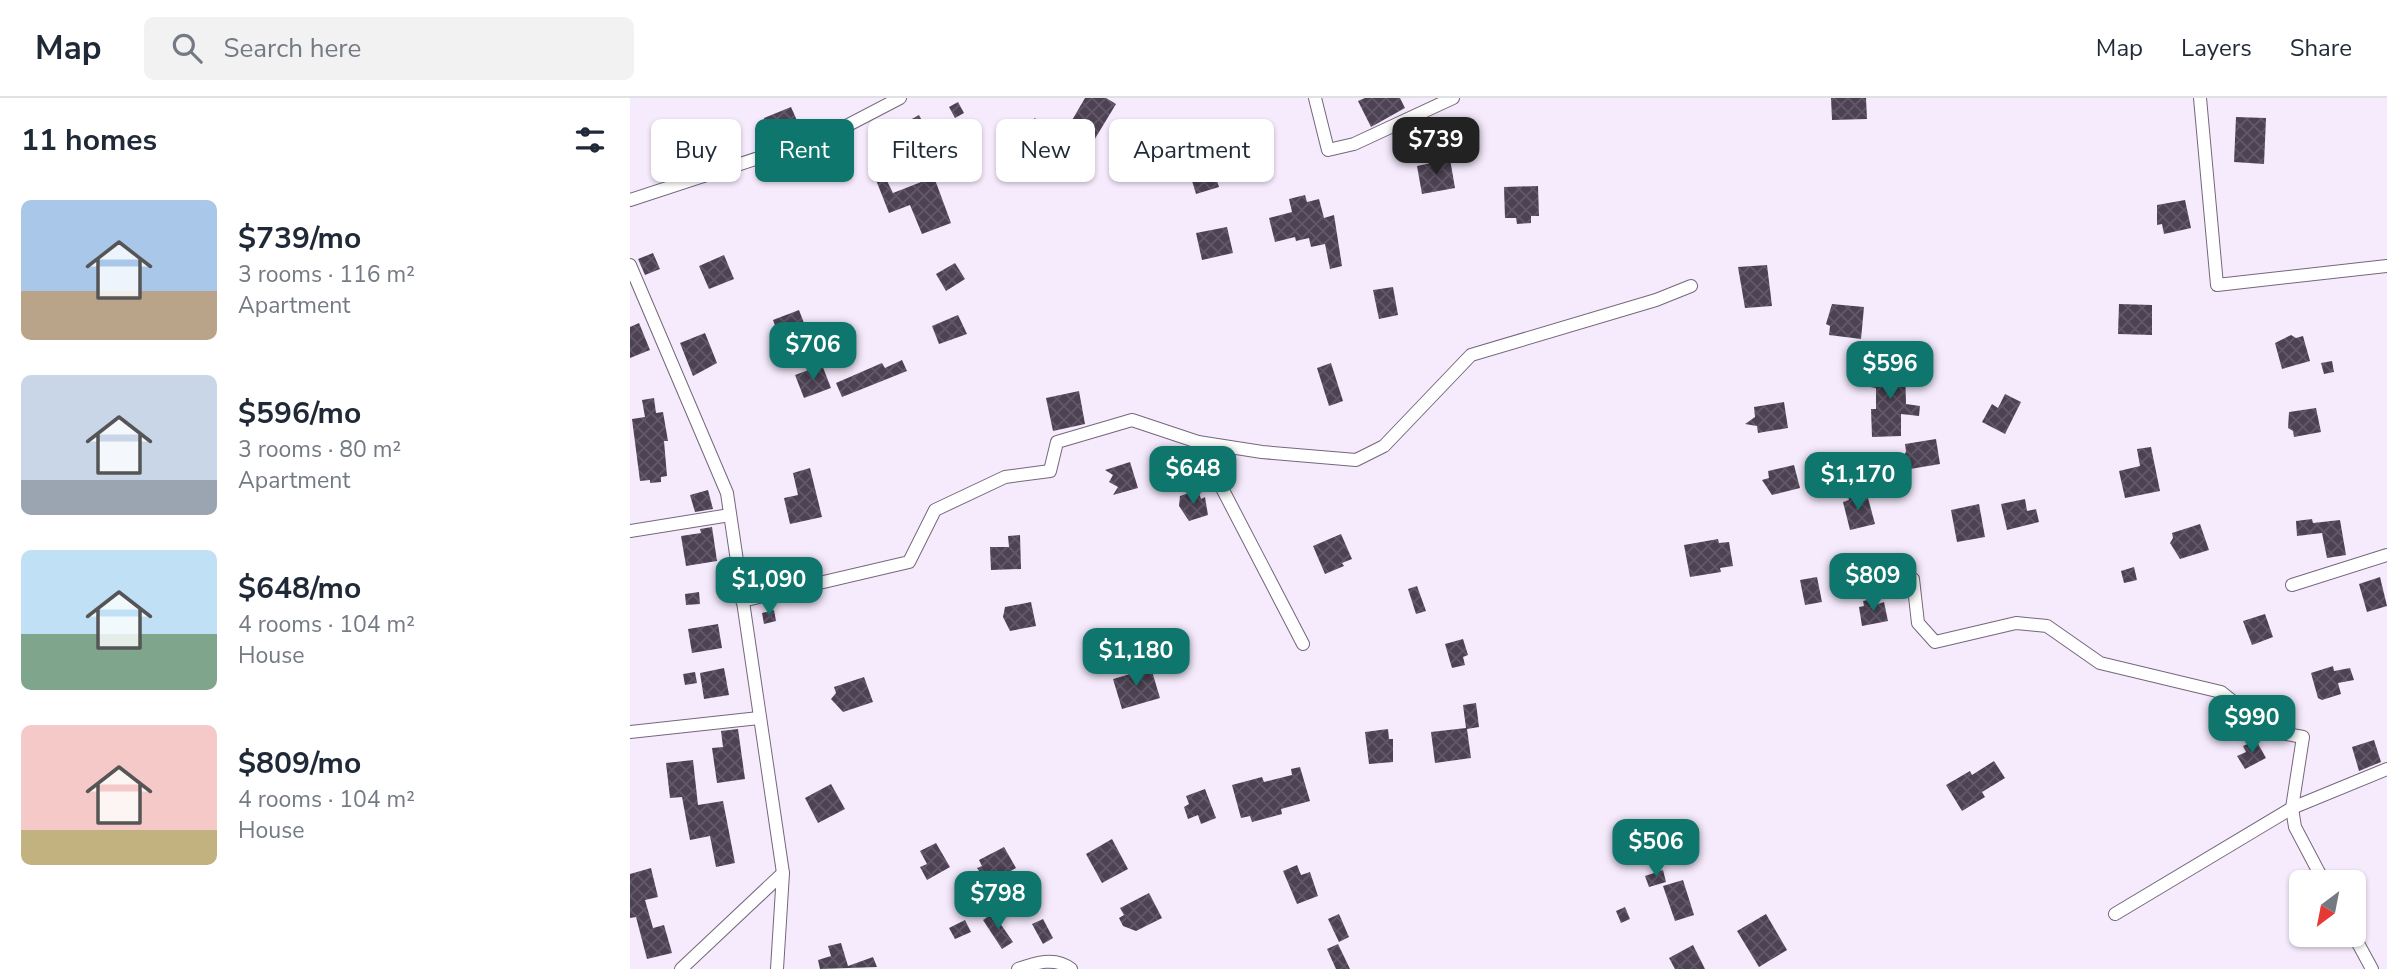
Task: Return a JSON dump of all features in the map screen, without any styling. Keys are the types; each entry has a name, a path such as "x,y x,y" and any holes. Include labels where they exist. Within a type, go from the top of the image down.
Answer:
{"street":[{"path":"630,200 829,135 900,98"},
{"path":"1315,98 1328,150 1354,144 1453,98"},
{"path":"2200,98 2217,285 2387,266"},
{"path":"630,265 727,493 783,873 777,969"},
{"path":"742,601 909,562 936,510 1004,477 1050,471 1058,442 1132,421 1198,442 1262,452 1356,460 1384,446 1471,355 1656,300 1691,286"},
{"path":"1198,442 1303,644"},
{"path":"630,531 730,516"},
{"path":"2292,584 2387,555"},
{"path":"1913,579 1918,623 1935,642 2016,623 2047,626 2100,663 2221,692 2270,731 2303,737 2292,808 2295,827 2318,870"},
{"path":"630,732 759,718"},
{"path":"2115,914 2292,808 2387,769"},
{"path":"681,969 783,873"},
{"path":"2360,947 2372,969"},
{"path":"1018,969 1040,961 1066,965 1070,969"}],"building":[{"path":"1085,98 1106,98 1116,104 1095,139 1095,119 1073,119"},
{"path":"1365,98 1400,98 1405,108 1371,127 1358,101"},
{"path":"1831,98 1866,98 1867,119 1832,120"},
{"path":"958,102 964,113 955,118 949,107"},
{"path":"791,107 796,119 764,119"},
{"path":"2236,117 2266,118 2264,164 2234,162"},
{"path":"1450,159 1455,188 1422,194 1417,166"},
{"path":"877,182 888,182 893,193 921,182 936,182 951,223 922,234 910,205 889,213"},
{"path":"1192,182 1217,182 1219,187 1196,194"},
{"path":"1538,186 1539,216 1531,216 1531,223 1517,224 1516,218 1505,218 1504,187"},
{"path":"1305,195 1307,202 1319,199 1324,218 1334,215 1342,266 1330,269 1325,244 1311,247 1309,238 1296,241 1295,237 1275,242 1269,218 1292,212 1289,199"},
{"path":"2185,200 2191,228 2164,234 2162,224 2157,225 2157,205"},
{"path":"1227,227 1233,253 1202,260 1196,233"},
{"path":"653,253 660,269 645,275 638,259"},
{"path":"724,255 734,279 709,289 699,266"},
{"path":"955,263 965,279 946,291 936,274"},
{"path":"1767,265 1772,306 1745,308 1738,267"},
{"path":"1393,287 1398,315 1379,319 1373,290"},
{"path":"1832,304 1864,307 1861,339 1829,335 1830,326 1826,324"},
{"path":"2119,304 2152,305 2152,335 2118,334"},
{"path":"799,310 807,331 781,341 773,320"},
{"path":"958,315 967,334 939,344 932,326"},
{"path":"639,323 650,350 630,358 630,327"},
{"path":"705,333 717,363 693,376 680,343"},
{"path":"2291,335 2296,338 2303,336 2310,361 2282,369 2275,343"},
{"path":"902,360 907,371 842,397 836,383 882,363 885,368"},
{"path":"2332,361 2334,372 2324,374 2321,363"},
{"path":"1331,363 1343,401 1329,406 1317,368"},
{"path":"822,365 831,388 804,398 795,375"},
{"path":"1905,366 1906,404 1920,406 1919,416 1901,414 1901,436 1872,437 1871,409 1876,409 1876,388 1870,387 1868,379 1874,377 1874,367"},
{"path":"1079,391 1085,424 1053,431 1046,398"},
{"path":"2005,394 2021,402 2005,434 1982,422 1992,404 1998,408"},
{"path":"654,398 656,413 663,412 668,441 664,441 667,476 661,477 661,482 650,483 650,480 640,481 632,419 645,417 642,400"},
{"path":"1784,402 1788,428 1758,433 1757,426 1745,424 1755,417 1754,407"},
{"path":"2316,408 2321,432 2294,437 2293,431 2288,428 2289,412"},
{"path":"1936,439 1940,464 1910,469 1908,461 1900,460 1906,452 1905,444"},
{"path":"2151,447 2160,491 2125,498 2119,471 2140,466 2137,449"},
{"path":"1130,462 1138,488 1113,495 1118,487 1109,482 1113,475 1105,470"},
{"path":"1794,465 1800,488 1772,495 1762,480 1769,478 1768,471"},
{"path":"810,468 822,517 790,524 784,498 798,495 793,473"},
{"path":"708,490 713,509 695,512 690,495"},
{"path":"1198,490 1201,499 1205,497 1208,515 1189,521 1179,506 1180,496"},
{"path":"1861,493 1863,499 1868,498 1875,524 1850,530 1843,502 1849,500 1848,496"},
{"path":"2025,499 2027,511 2036,509 2039,522 2007,530 2001,504"},
{"path":"1979,504 1985,537 1957,542 1951,510"},
{"path":"2312,519 2313,523 2340,520 2346,555 2327,558 2322,533 2297,536 2296,521"},
{"path":"2200,524 2209,550 2180,559 2170,543 2172,533"},
{"path":"712,527 717,561 686,566 681,536 701,533 700,529"},
{"path":"1341,534 1352,559 1342,563 1344,566 1325,574 1313,546"},
{"path":"1020,535 1021,569 991,570 990,547 1009,547 1008,536"},
{"path":"1718,539 1719,543 1729,542 1733,566 1720,568 1721,572 1690,577 1684,545"},
{"path":"2134,567 2137,580 2124,583 2121,571"},
{"path":"1817,577 1822,602 1805,605 1800,580"},
{"path":"2380,577 2387,606 2367,612 2359,584"},
{"path":"1417,586 1426,611 1416,614 1408,589"},
{"path":"699,592 700,604 686,605 685,594"},
{"path":"1877,598 1878,604 1884,602 1888,621 1862,626 1859,607 1864,606 1863,601"},
{"path":"1031,602 1036,626 1010,631 1003,617 1005,607"},
{"path":"774,610 776,621 764,624 762,613"},
{"path":"2265,614 2273,637 2252,645 2243,621"},
{"path":"718,624 722,648 692,653 688,629"},
{"path":"1463,639 1468,655 1463,657 1465,665 1452,668 1445,644"},
{"path":"2333,666 2334,671 2350,668 2354,680 2338,683 2341,694 2322,700 2318,698 2311,673"},
{"path":"724,668 729,695 704,699 700,673"},
{"path":"1151,668 1160,698 1122,709 1113,679"},
{"path":"695,672 697,683 685,685 683,674"},
{"path":"864,677 873,702 843,712 831,699 836,693 834,687"},
{"path":"1476,703 1479,727 1467,729 1471,758 1435,763 1431,732 1466,728 1463,705"},
{"path":"738,729 745,779 717,783 712,748 723,747 721,731"},
{"path":"1388,729 1389,739 1393,739 1393,762 1369,764 1365,732"},
{"path":"2256,740 2266,758 2245,769 2237,756 2246,752 2243,746"},
{"path":"2374,740 2381,762 2359,771 2352,747"},
{"path":"693,760 698,805 723,801 735,863 716,867 710,836 690,840 682,797 670,798 666,763"},
{"path":"1994,761 2005,778 1982,792 1985,797 1962,811 1946,785 1970,771 1972,775"},
{"path":"1300,767 1310,801 1281,809 1282,814 1252,822 1250,816 1241,818 1232,785 1262,777 1264,782 1292,775 1291,769"},
{"path":"831,784 845,809 818,823 805,798"},
{"path":"1205,789 1216,818 1201,824 1198,815 1188,819 1184,807 1189,804 1186,796"},
{"path":"1112,839 1128,869 1102,883 1086,854"},
{"path":"936,843 950,867 927,880 920,867 927,864 920,851"},
{"path":"1004,847 1016,868 991,882 987,875 983,877 977,868 982,866 979,860"},
{"path":"1297,865 1301,875 1310,872 1318,896 1297,904 1283,871"},
{"path":"651,868 658,897 645,900 653,928 664,925 672,953 647,959 636,917 630,918 630,874"},
{"path":"1663,870 1666,882 1649,887 1645,876"},
{"path":"1683,880 1694,915 1675,921 1663,886"},
{"path":"1149,893 1162,918 1136,931 1123,926 1119,918 1124,915 1120,908"},
{"path":"1625,907 1630,919 1621,923 1616,911"},
{"path":"993,913 1013,942 1002,949 983,920"},
{"path":"1339,914 1349,937 1339,942 1328,919"},
{"path":"1766,914 1787,950 1759,967 1737,931"},
{"path":"1043,919 1053,938 1043,944 1032,924"},
{"path":"965,920 971,932 955,939 949,928"},
{"path":"841,943 848,966 873,957 877,967 820,969 818,960 831,956 828,946"},
{"path":"1338,944 1350,969 1336,969 1327,949"},
{"path":"1693,945 1705,969 1675,969 1669,958"}]}
